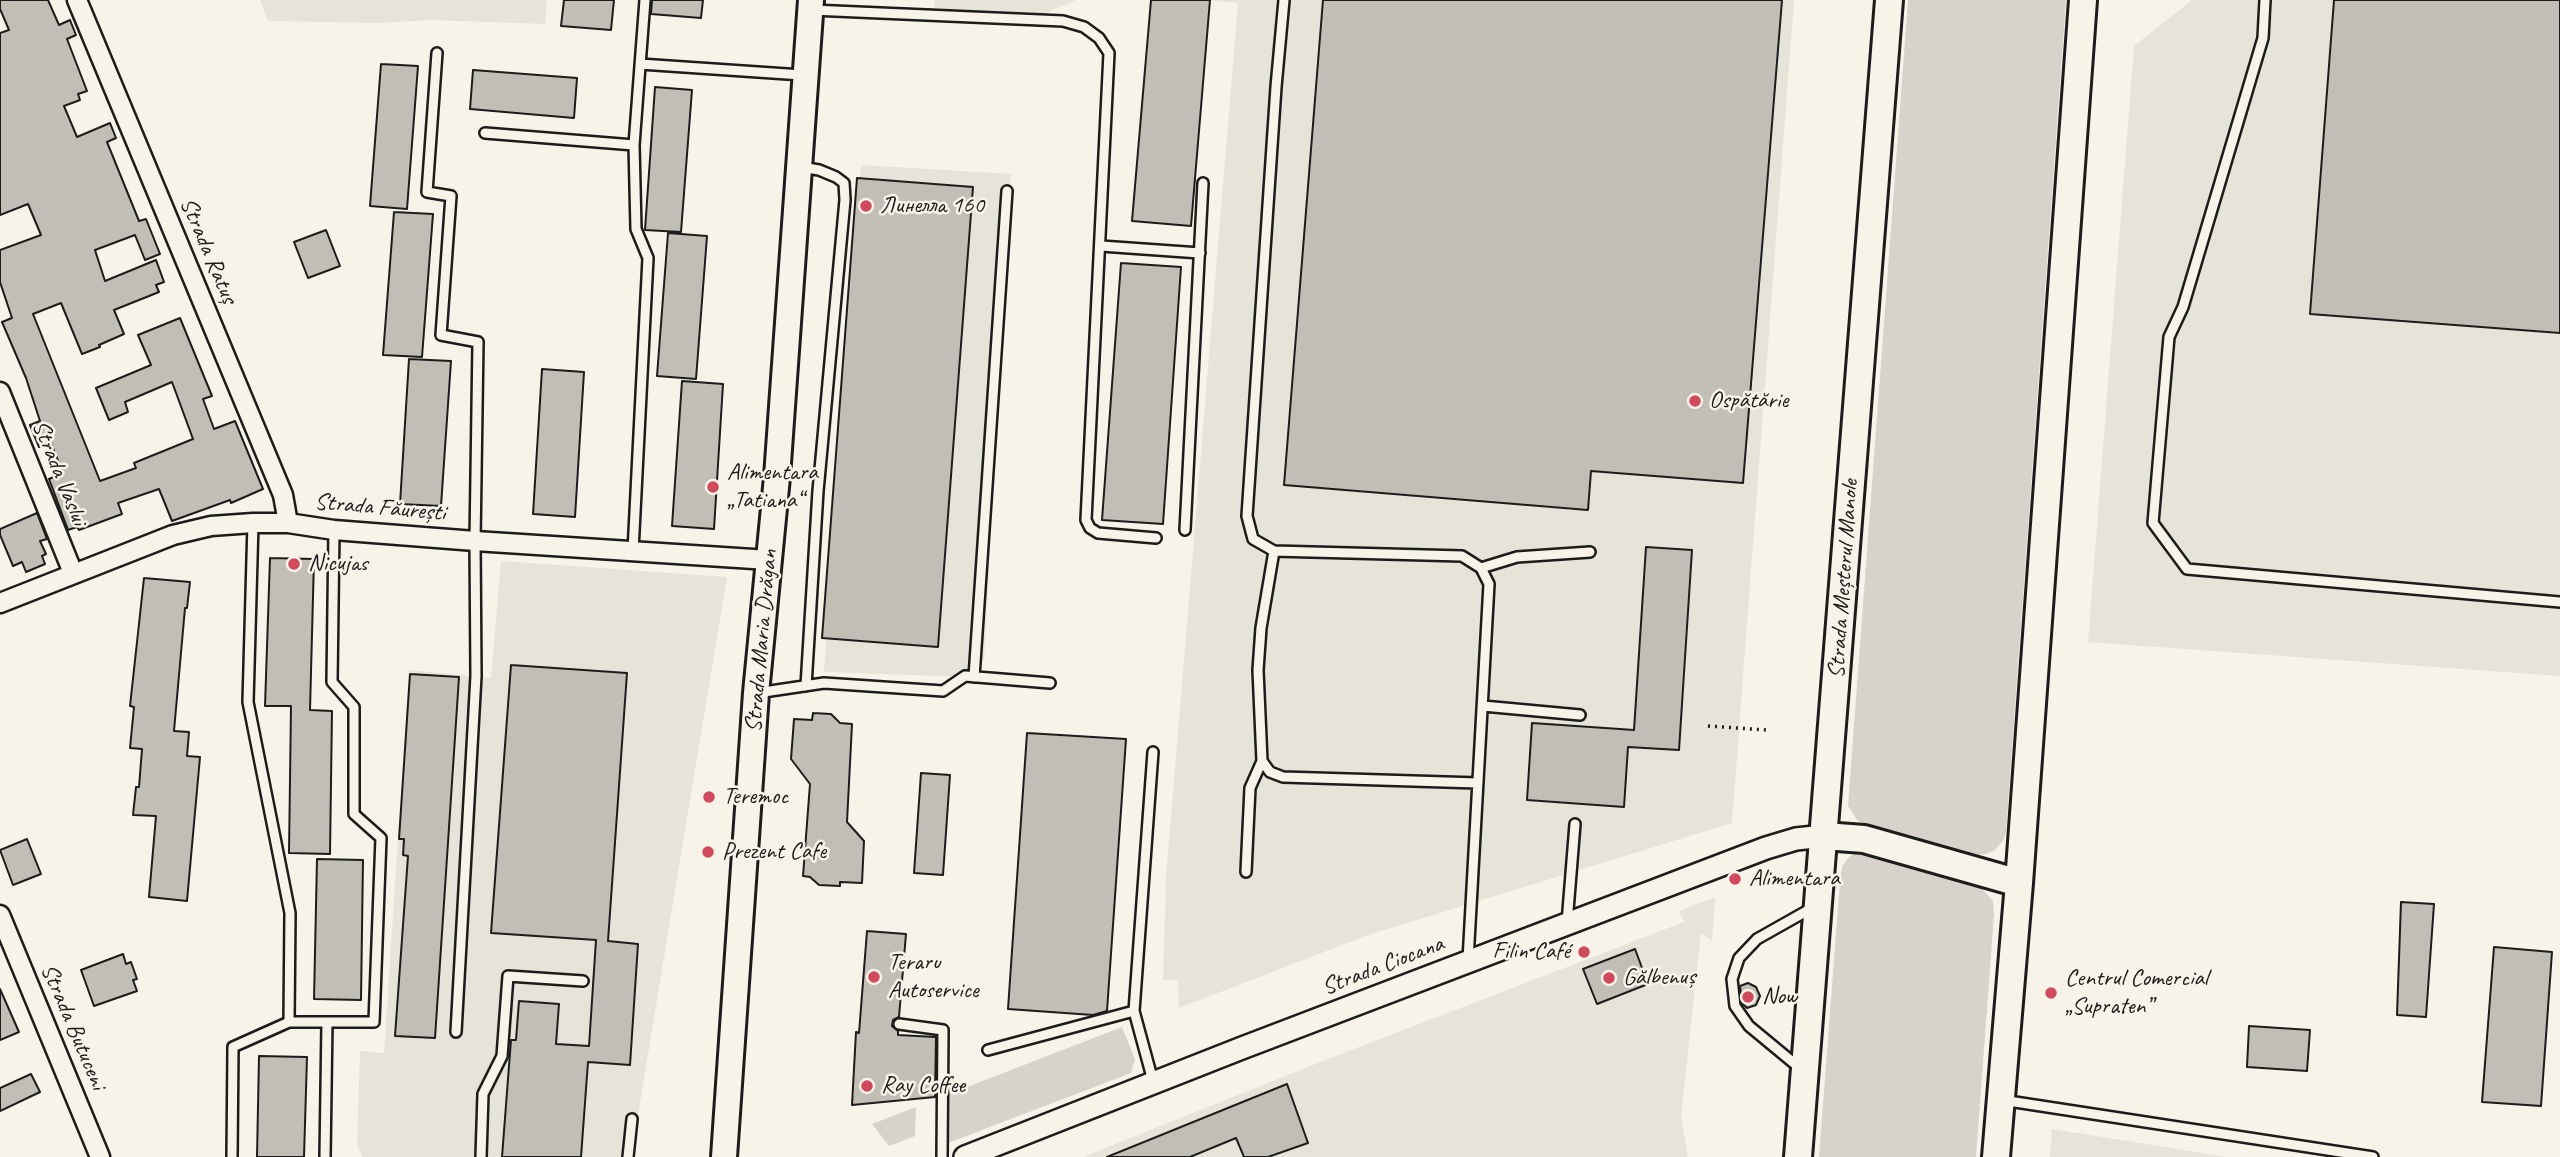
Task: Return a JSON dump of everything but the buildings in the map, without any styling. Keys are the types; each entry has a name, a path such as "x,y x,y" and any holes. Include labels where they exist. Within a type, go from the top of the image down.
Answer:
{"main road":[{"name":"Strada Meșterul Manole","path":"1798,1157 1889,0"},
{"path":"1996,1157 2019,883 2082,0"},
{"name":"Strada Maria Drăgan","path":"724,1157 756,693 769,560 811,5"},
{"path":"1824,836 1864,839 2019,883"}],"street":[{"name":"Strada Ratuș","path":"77,0 283,495 288,523"},
{"name":"Strada Vaslui","path":"0,392 73,573"},
{"name":"Strada Făurești","path":"0,603 173,535 211,526 253,523 288,523 334,530 475,541 769,560"},
{"name":"Strada Ciocana","path":"965,1157 1766,848 1796,839 1824,836"},
{"name":"Strada Butuceni","path":"0,915 100,1157"}],"lane":[{"path":"633,551 648,258 636,229 634,145 645,0"},
{"path":"1284,0 1247,516 1253,539 1274,551 1462,555 1481,568 1489,584 1468,962"},
{"path":"2265,0 2263,37 2183,307 2169,337 2154,523 2186,569 2560,602"},
{"path":"811,5 1063,21 1084,27 1099,38 1109,53 1086,520 1090,528 1098,533 1156,538"},
{"path":"437,53 427,192 451,196 440,335 478,342 476,676 456,1032"},
{"path":"640,64 805,76"},
{"path":"485,133 634,145"},
{"path":"799,167 819,170 836,177 844,183 845,200 818,491 806,686"},
{"path":"1185,530 1203,183"},
{"path":"974,677 1007,191"},
{"path":"1101,246 1200,253"},
{"path":"253,523 248,702 290,913 289,1022"},
{"path":"232,1157 233,1047 289,1022 374,1022 381,838 354,814 354,707 332,682 334,530"},
{"path":"1246,872 1250,789 1262,761 1258,670 1261,628 1274,551"},
{"path":"1481,568 1517,557 1590,552"},
{"path":"756,693 824,683 943,691 965,676 1050,683"},
{"path":"1483,706 1580,715"},
{"path":"1153,752 1134,1011 1154,1083"},
{"path":"1262,761 1270,772 1283,777 1478,783"},
{"path":"1566,925 1575,824"},
{"path":"1805,1072 1749,1026 1735,1006 1731,979 1739,958 1757,939 1817,906"},
{"path":"481,1157 483,1094 502,1056 508,976 583,981"},
{"path":"988,1050 1134,1011"},
{"path":"325,1157 327,1022"},
{"path":"899,1024 943,1030 942,1157"},
{"path":"2001,1099 2373,1157"},
{"path":"628,1157 632,1119"}],"path":[{"path":"1708,726 1766,730"}],"shaded area":[{"path":"260,0 547,0 545,24 431,20 378,23 268,21"},
{"path":"935,0 1076,0 1041,15 934,11"},
{"path":"1200,0 1794,0 1732,823 1368,935 1179,1008 1178,980 1163,980 1166,878 1238,3"},
{"path":"1908,0 2066,0 2006,832 2003,841 1995,850 1976,855 1866,825 1858,821 1848,806"},
{"path":"2192,0 2560,0 2560,676 2088,642 2134,46"},
{"path":"861,165 1011,174 984,658 970,677 824,672"},
{"path":"501,561 727,577 631,1157 363,1157 357,1145 360,1051 384,1053 409,670 491,678"},
{"path":"1865,853 1975,881 1993,901 1976,1157 1819,1157 1842,867 1853,854"},
{"path":"1715,897 1712,941 1701,933 1681,1116 1688,1157 1083,1157 1684,922 1679,911"},
{"path":"1122,1027 1135,1059 1131,1073 948,1143 949,1094"},
{"path":"916,1107 915,1136 889,1146 872,1124"},
{"path":"2052,1129 2227,1157 2050,1157"}],"place":[{"name":"Линелла 160","path":"866,206"},
{"name":"Ospătărie","path":"1695,401"},
{"name":"Alimentara „Tatiana“","path":"713,487"},
{"name":"Nicujas","path":"294,564"},
{"name":"Teremoc","path":"709,797"},
{"name":"Prezent Cafe","path":"708,852"},
{"name":"Alimentara","path":"1735,879"},
{"name":"Filin Café","path":"1584,952"},
{"name":"Teraru Autoservice","path":"874,977"},
{"name":"Gălbenuș","path":"1609,978"},
{"name":"Centrul Comercial „Supraten”","path":"2051,993"},
{"name":"Now","path":"1748,997"},
{"name":"Ray Coffee","path":"867,1086"}]}
